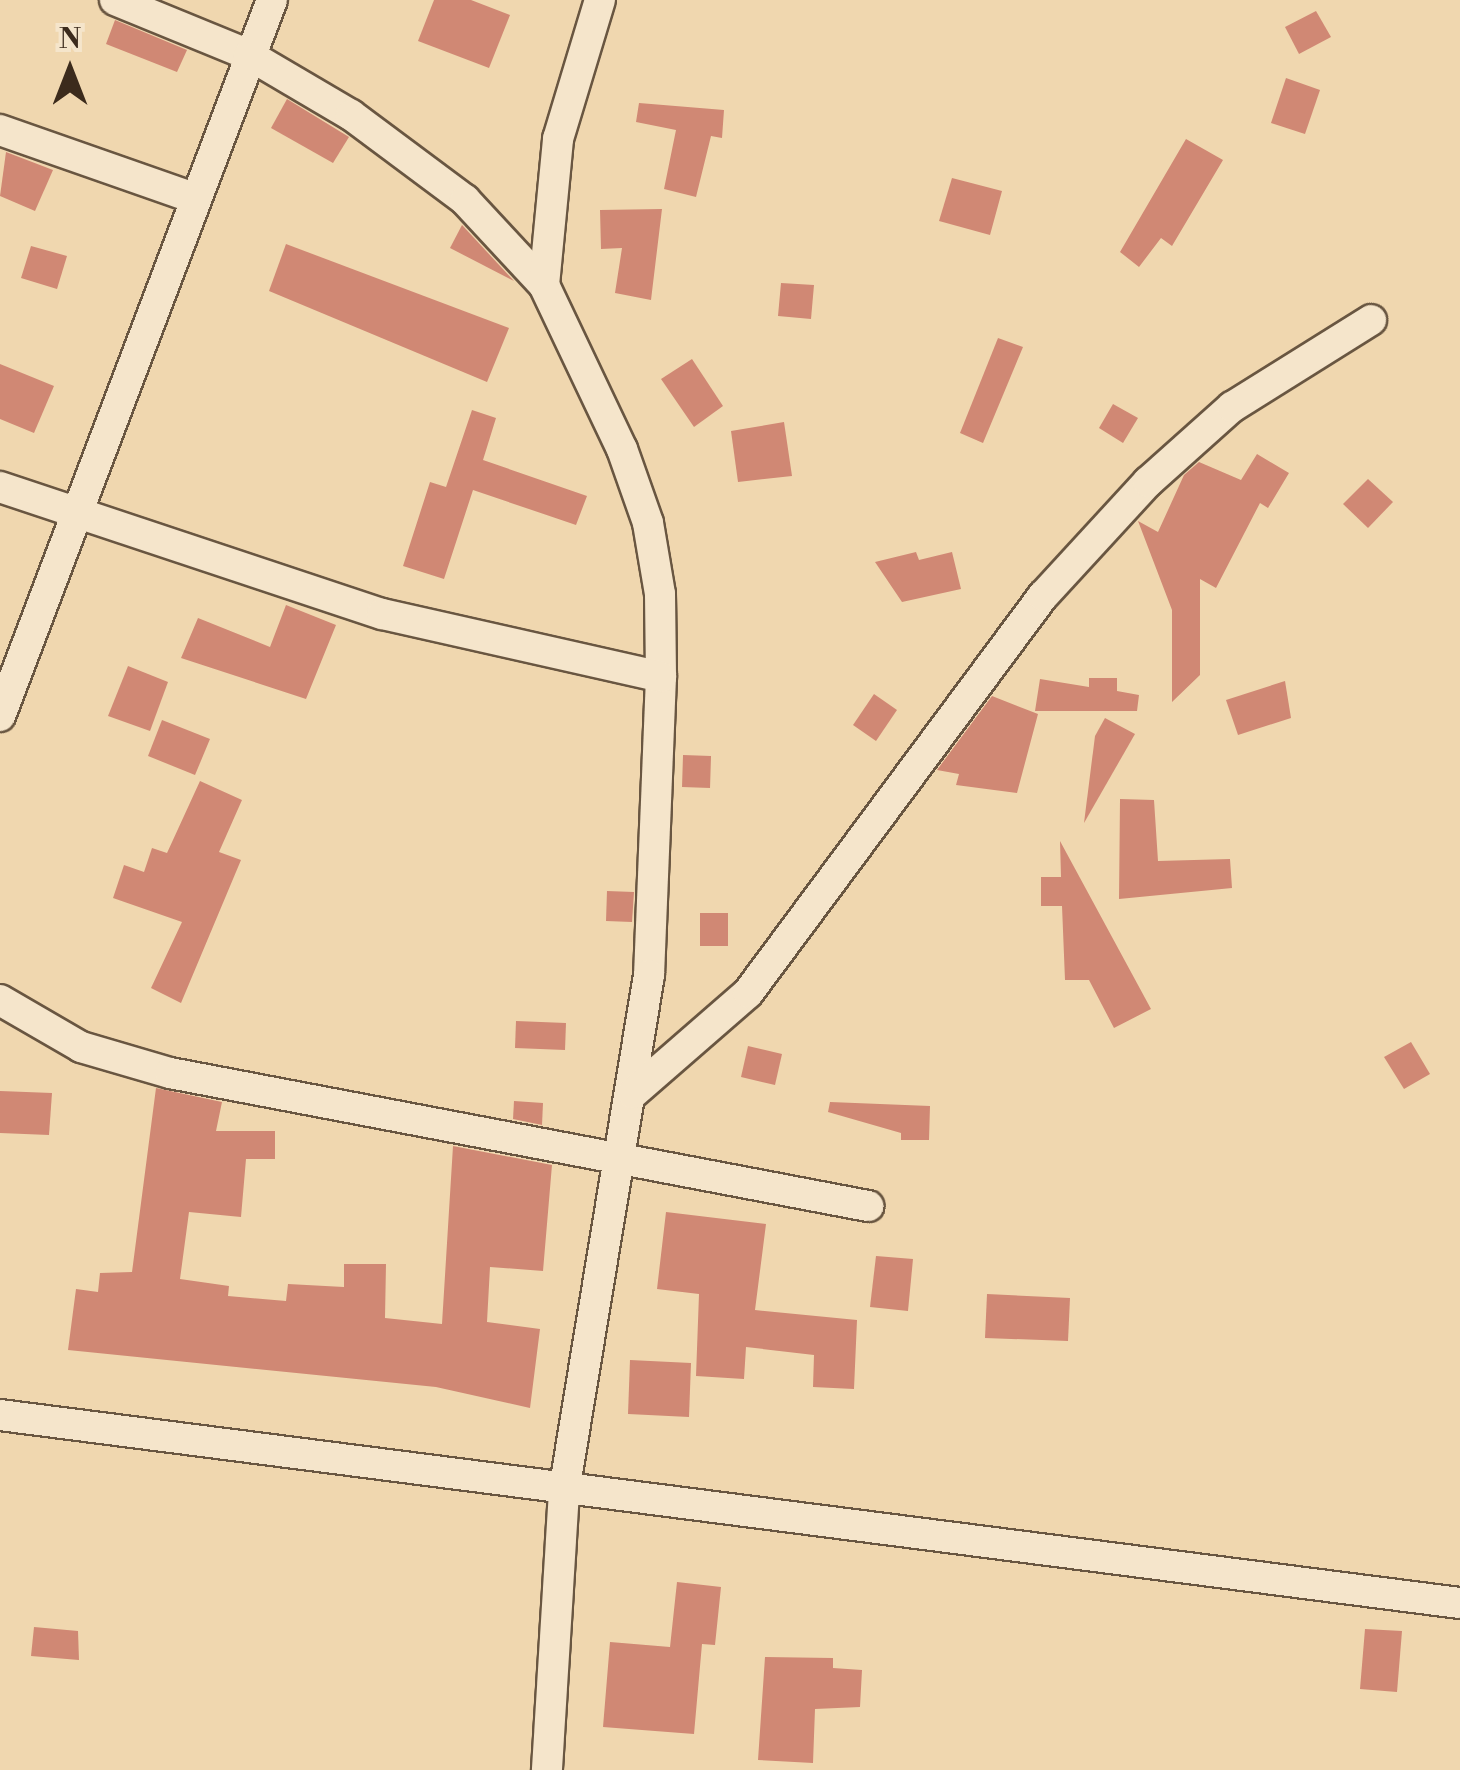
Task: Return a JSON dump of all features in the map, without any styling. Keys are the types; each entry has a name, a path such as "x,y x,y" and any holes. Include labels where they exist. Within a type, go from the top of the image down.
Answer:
{"street":[{"path":"115,0 249,55 351,115 466,200 544,285 622,449 648,523 660,594 655,888 633,1093 564,1491 547,1770"},
{"path":"0,716 272,0"},
{"path":"544,285 558,140 600,0"},
{"path":"0,130 194,198"},
{"path":"633,1093 748,993 1043,596 1148,482 1232,407 1370,320"},
{"path":"0,488 76,517 382,614 661,678"},
{"path":"0,1000 81,1047 154,1069 620,1153 868,1206"},
{"path":"0,1415 564,1491 1460,1603"}],"building":[{"path":"434,0 471,0 510,15 489,68 418,41"},
{"path":"1316,11 1331,37 1299,54 1285,27"},
{"path":"115,20 187,50 177,72 106,44"},
{"path":"1286,78 1320,90 1305,134 1271,123"},
{"path":"287,99 349,137 333,163 271,128"},
{"path":"639,103 724,110 722,138 711,136 696,197 664,189 676,130 636,122"},
{"path":"1186,139 1223,160 1172,246 1161,238 1139,267 1120,252"},
{"path":"6,152 53,170 35,211 0,196"},
{"path":"952,178 1002,191 990,235 939,221"},
{"path":"662,209 651,300 615,293 622,248 601,249 600,210"},
{"path":"462,225 514,281 450,248"},
{"path":"286,244 509,328 487,382 269,291"},
{"path":"31,246 67,256 57,289 21,278"},
{"path":"781,283 814,285 811,319 778,316"},
{"path":"998,338 1023,347 983,443 960,433"},
{"path":"692,359 723,406 694,427 661,379"},
{"path":"0,364 54,386 34,433 0,419"},
{"path":"1113,404 1138,418 1123,443 1099,428"},
{"path":"472,410 496,418 483,460 587,496 576,525 473,490 444,579 403,566 430,482 446,487"},
{"path":"784,422 792,476 738,482 731,431"},
{"path":"1257,454 1289,473 1268,508 1260,503 1216,588 1200,579 1200,675 1172,702 1172,610 1138,521 1158,532 1184,475 1199,462 1241,480"},
{"path":"1368,479 1393,502 1368,528 1343,504"},
{"path":"916,552 919,560 952,552 961,589 902,602 875,562"},
{"path":"286,605 336,625 306,699 181,658 198,618 270,647"},
{"path":"128,666 168,682 150,731 108,716"},
{"path":"1089,678 1117,678 1117,691 1139,695 1137,711 1035,711 1040,679 1089,687"},
{"path":"1285,681 1291,718 1238,735 1226,700"},
{"path":"874,694 897,710 876,741 853,725"},
{"path":"992,696 1038,714 1017,793 956,785 959,774 937,770"},
{"path":"1105,718 1135,734 1084,823 1095,736"},
{"path":"162,720 210,739 195,775 148,756"},
{"path":"683,755 711,756 710,788 682,787"},
{"path":"200,781 242,800 219,852 241,860 181,1003 151,988 182,922 113,898 124,865 144,872 152,848 167,853"},
{"path":"1120,799 1154,800 1158,861 1230,859 1232,888 1119,899"},
{"path":"1060,841 1151,1009 1114,1028 1089,980 1065,980 1062,906 1041,906 1041,877 1061,877"},
{"path":"607,891 634,892 632,922 606,921"},
{"path":"700,913 728,913 728,946 700,946"},
{"path":"516,1021 566,1023 565,1050 515,1048"},
{"path":"1411,1042 1430,1074 1404,1089 1384,1057"},
{"path":"748,1046 782,1054 775,1085 741,1077"},
{"path":"156,1088 222,1102 216,1131 275,1131 275,1159 246,1159 241,1217 189,1212 180,1279 229,1286 228,1296 286,1301 288,1284 344,1287 344,1264 386,1264 385,1318 442,1324 453,1146 552,1165 543,1271 490,1267 487,1322 540,1329 530,1408 436,1387 68,1350 76,1289 98,1292 100,1273 132,1272"},
{"path":"0,1091 52,1093 49,1135 0,1133"},
{"path":"514,1101 543,1103 542,1125 513,1119"},
{"path":"830,1102 930,1106 929,1140 901,1140 901,1133 828,1112"},
{"path":"666,1212 766,1224 755,1310 857,1320 854,1389 813,1387 814,1355 746,1347 744,1379 696,1376 699,1294 657,1289"},
{"path":"876,1256 913,1259 908,1311 870,1307"},
{"path":"987,1294 1070,1298 1068,1341 985,1338"},
{"path":"630,1360 691,1363 689,1417 628,1414"},
{"path":"677,1582 721,1587 715,1645 702,1644 694,1734 603,1727 610,1642 670,1647"},
{"path":"34,1627 78,1631 79,1660 31,1656"},
{"path":"1365,1629 1402,1631 1397,1692 1360,1689"},
{"path":"765,1657 833,1658 833,1668 862,1670 860,1707 815,1709 813,1763 758,1760"}]}
